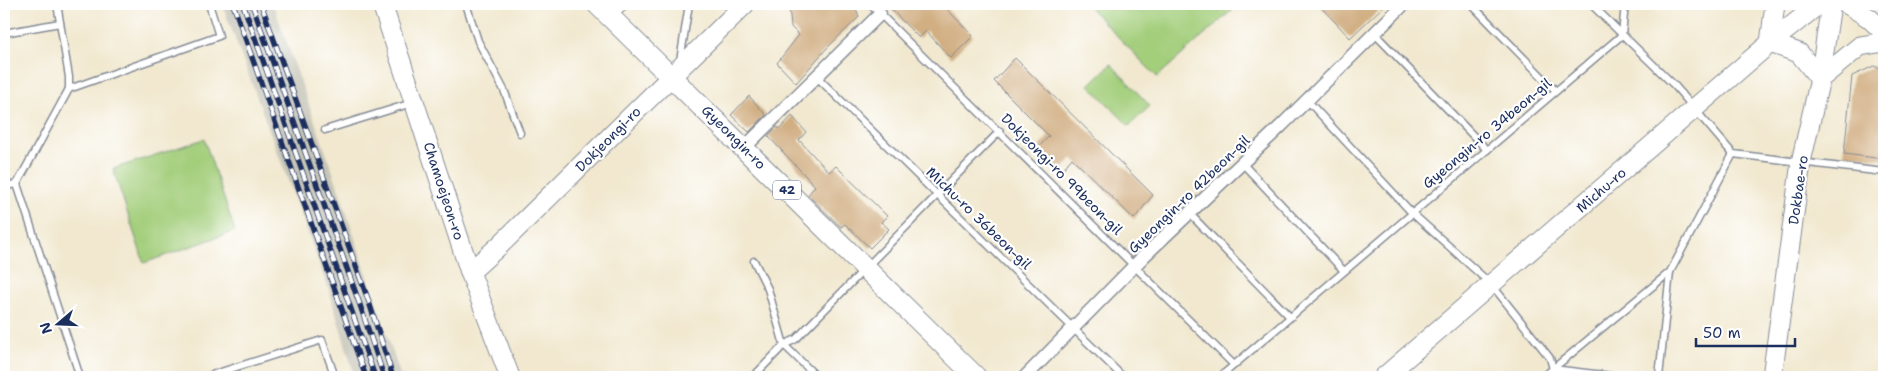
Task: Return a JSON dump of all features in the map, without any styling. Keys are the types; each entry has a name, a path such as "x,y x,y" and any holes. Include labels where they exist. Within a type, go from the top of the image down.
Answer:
{"main road":[{"name":"Chamoejeon-ro","path":"382,4 416,102 470,272 510,377"},
{"name":"Gyeongin-ro","path":"597,4 674,74 744,148 976,377"},
{"name":"Dokjeongi-ro","path":"470,272 500,245 745,4"},
{"path":"1775,4 1770,43 1799,53 1820,79 1860,46 1884,42"},
{"name":"Michu-ro","path":"1384,377 1770,43 1819,4"},
{"name":"Dokbae-ro","path":"1772,377 1801,162 1820,79 1831,4"},
{"path":"1847,4 1869,18 1884,32"}],"street":[{"name":"Gyeongin-ro 42beon-gil","path":"1025,377 1136,265 1404,4"},
{"path":"744,148 880,14"}],"lane":[{"path":"57,4 69,77 69,88 17,184 80,377"},
{"path":"69,88 219,36 208,4"},
{"path":"466,4 478,40 504,90 520,133"},
{"path":"612,18 626,4"},
{"path":"674,74 681,60 689,4"},
{"name":"Dokjeongi-ro 99beon-gil","path":"870,4 1136,265 1234,365"},
{"path":"1471,4 1556,91"},
{"path":"1591,4 1676,86 1733,154 1884,172"},
{"path":"1622,35 1625,4"},
{"path":"4,34 60,24"},
{"path":"1374,33 1487,150"},
{"name":"Gyeongin-ro 34beon-gil","path":"1220,377 1622,35"},
{"name":"Michu-ro 36beon-gil","path":"817,77 1123,377"},
{"path":"1307,100 1412,213 1492,285 1550,358 1553,369 1552,377"},
{"path":"325,130 416,102"},
{"path":"753,377 784,345 796,339 1000,132"},
{"path":"1659,377 1670,272 1733,154"},
{"path":"1242,163 1344,271"},
{"path":"4,186 17,184"},
{"path":"1190,213 1290,317"},
{"path":"754,261 768,289 784,345 817,377"},
{"path":"1543,377 1670,272"},
{"path":"205,377 218,375 322,340 335,377"},
{"path":"1553,369 1620,377"}],"shaded area":[{"path":"222,4 273,4 335,178 401,377 355,377 328,287"}],"green space":[{"path":"1086,4 1239,4 1157,77"},
{"path":"1111,64 1150,106 1129,126 1089,85"},
{"path":"204,139 235,231 144,263 113,169"}],"building":[{"path":"789,4 849,4 857,11 859,17 827,48 796,83 777,63 799,35 791,27"},
{"path":"886,4 942,4 973,36 951,58 926,31 919,38"},
{"path":"1318,4 1386,4 1350,38"},
{"path":"1015,58 1153,195 1134,219 1072,158 1063,169 1039,147 1049,136 994,81"},
{"path":"1874,66 1884,70 1884,159 1844,154 1852,76"},
{"path":"749,96 766,115 749,132 731,115"},
{"path":"792,116 806,132 799,140 829,172 836,166 887,216 881,222 889,229 870,248 845,224 841,227 808,195 815,186 768,136 777,127 780,129"}],"railway":[{"path":"233,4 366,377"},
{"path":"243,4 375,377"},
{"path":"252,4 384,377"},
{"path":"261,4 369,302 393,377"}]}
